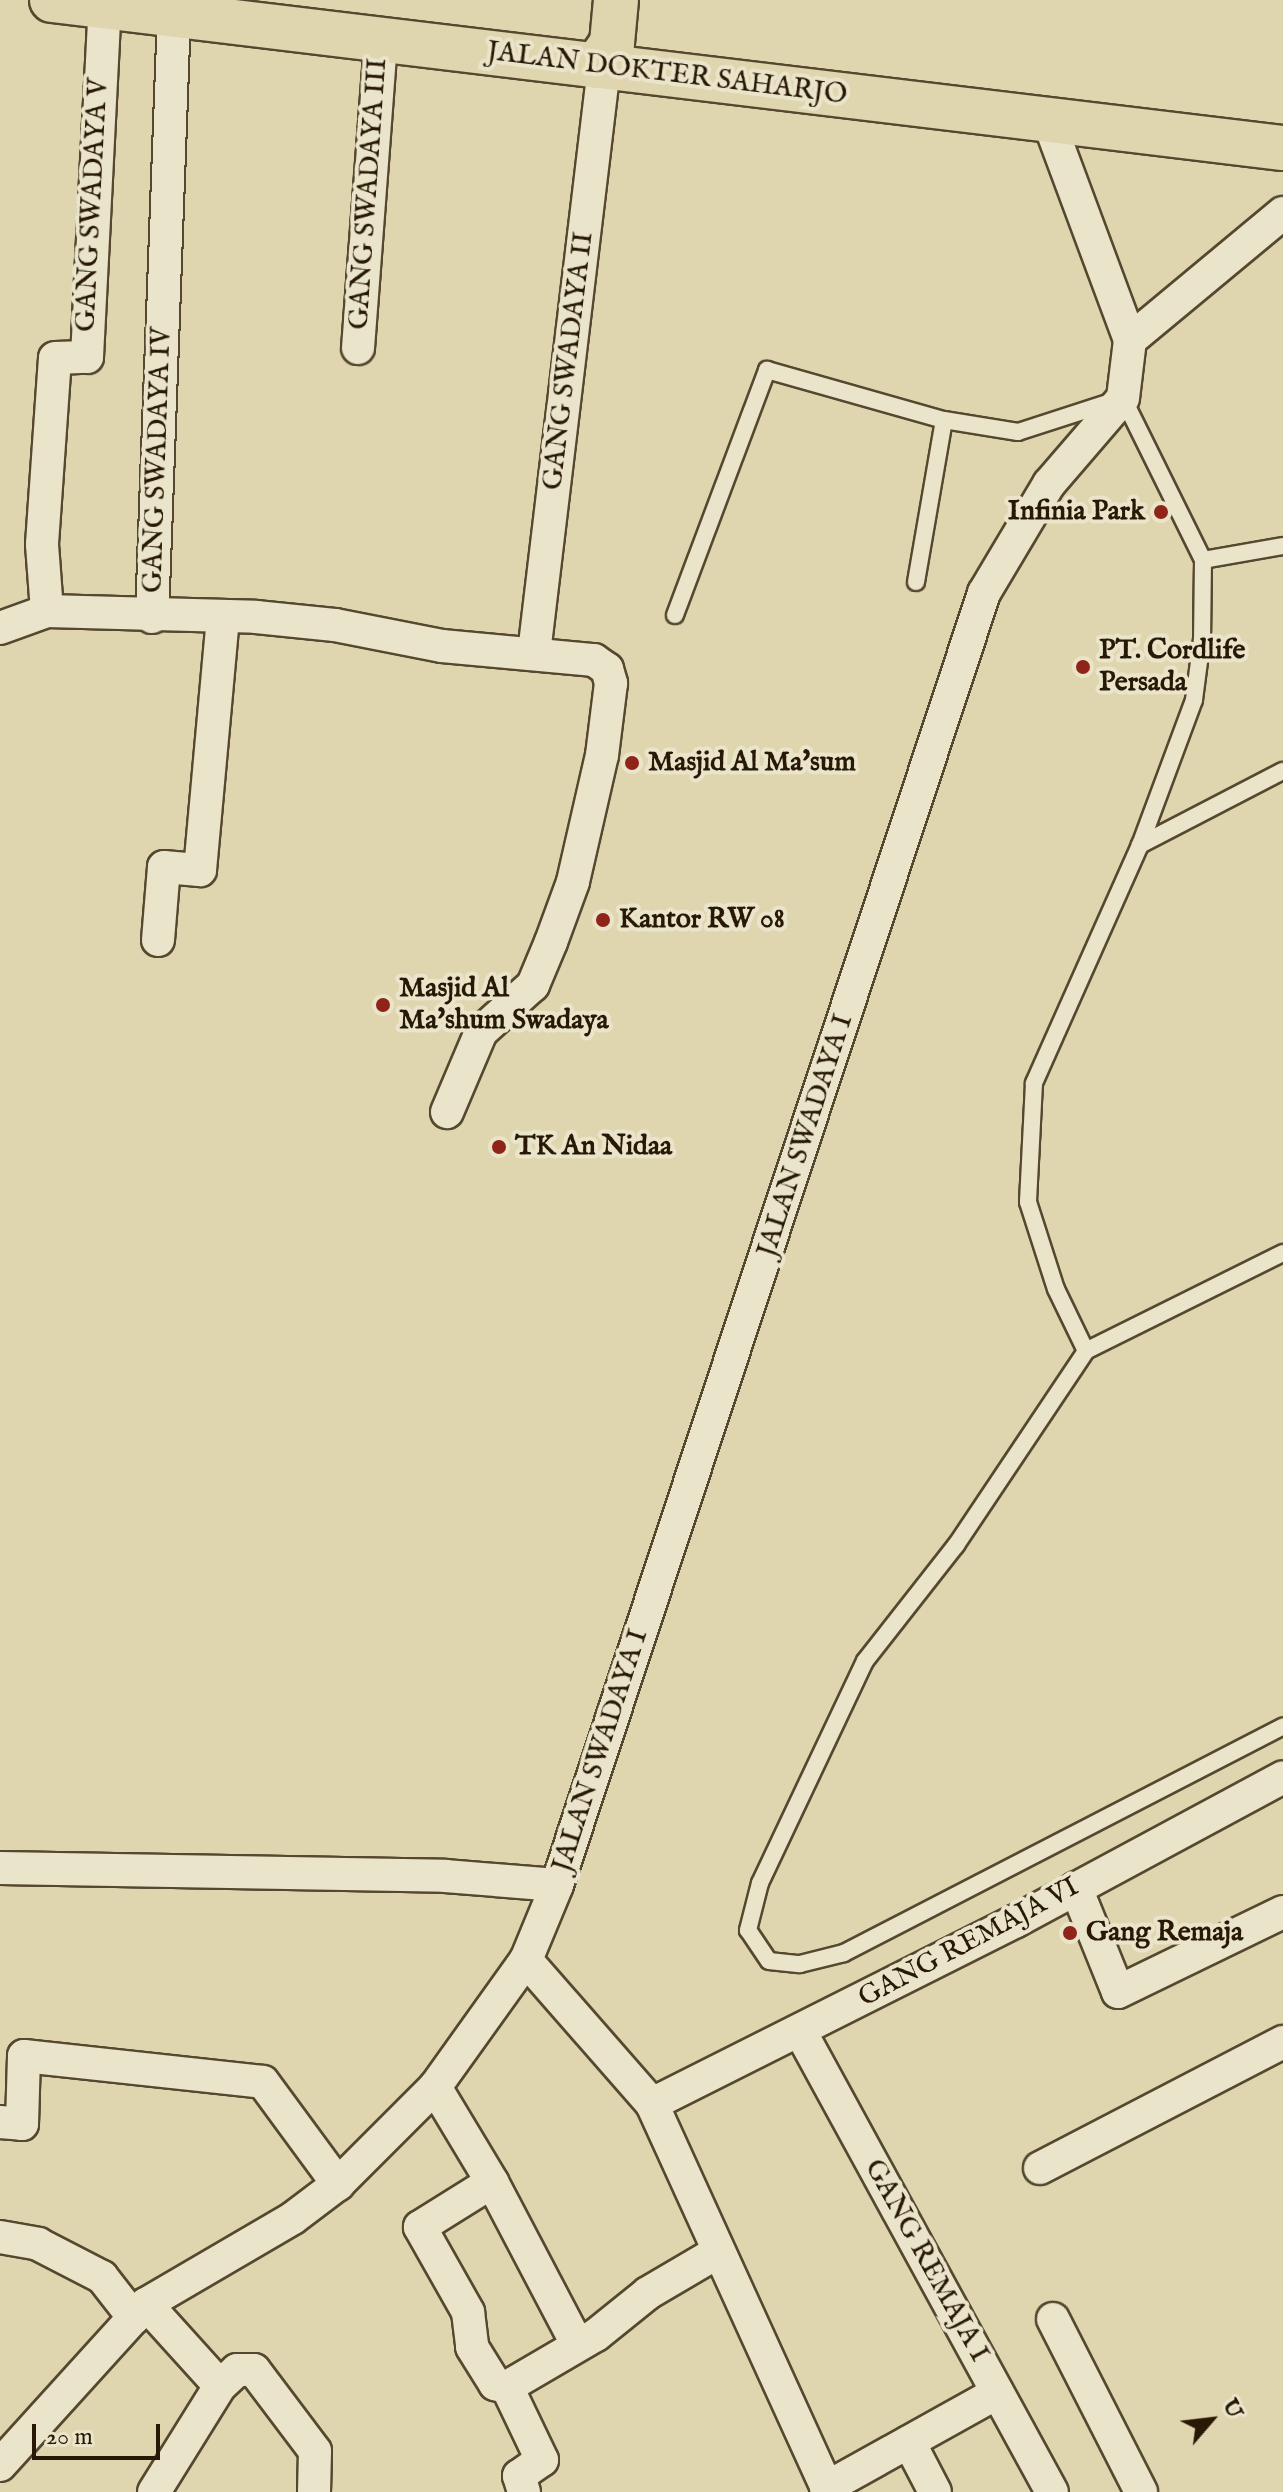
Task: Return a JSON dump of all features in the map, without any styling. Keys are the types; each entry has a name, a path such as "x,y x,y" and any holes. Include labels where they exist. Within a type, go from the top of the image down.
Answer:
{"main road":[{"name":"JALAN DOKTER SAHARJO","path":"52,0 105,7 168,9 600,67 1047,117 1283,148"},
{"path":"600,67 612,43 616,0"}],"street":[{"name":"GANG SWADAYA V","path":"47,611 42,544 55,358 87,357 105,7"},
{"name":"GANG SWADAYA IV","path":"168,9 152,617 223,617 335,625 442,646 594,660 607,669 611,683 602,755 573,882 533,985 481,1032 447,1112"},
{"name":"GANG SWADAYA III","path":"358,348 381,39"},
{"name":"GANG SWADAYA II","path":"534,653 600,67"},
{"path":"1047,117 1130,340 1123,398"},
{"path":"1130,340 1283,213"},
{"name":"JALAN SWADAYA I","path":"0,2465 140,2311 293,2218 338,2184 435,2087 526,1960 557,1885 984,593 1049,484 1123,398"},
{"path":"0,628 47,611 152,617"},
{"path":"158,940 164,867 200,870 223,617"},
{"name":"GANG REMAJA VI","path":"652,2104 1076,1888 1283,1777"},
{"path":"0,1868 445,1876 557,1885"},
{"path":"1076,1888 1118,1992 1283,1912"},
{"path":"526,1960 652,2104 828,2490 997,2393"},
{"name":"GANG REMAJA I","path":"800,2031 1052,2492"},
{"path":"1040,2168 1283,2042"},
{"path":"0,2122 22,2124 24,2056 263,2082 338,2184"},
{"path":"435,2087 492,2182 577,2344"},
{"path":"492,2182 420,2227 468,2312 472,2347 495,2384 507,2387 621,2319 648,2293 718,2252"},
{"path":"0,2237 38,2244 102,2277 220,2386"},
{"path":"1053,2319 1141,2492"},
{"path":"154,2492 220,2386 237,2370 254,2370 315,2451 314,2492"},
{"path":"507,2387 542,2460 519,2476 524,2492"},
{"path":"909,2442 935,2492"}],"lane":[{"path":"675,615 762,373 773,367 944,420 1018,432 1123,398 1203,560 1194,700 1140,845 1034,1083 1028,1202 1056,1289 1086,1351"},
{"path":"916,582 944,420"},
{"path":"1203,560 1283,546"},
{"path":"1140,845 1283,771"},
{"path":"1283,1253 1086,1351 956,1545 865,1661 760,1883 748,1930 769,1961 800,1964 844,1953 1283,1726"}],"place":[{"name":"Infinia Park","path":"1161,512"},
{"name":"PT. Cordlife Persada","path":"1083,667"},
{"name":"Masjid Al Ma'sum","path":"632,763"},
{"name":"Kantor RW 08","path":"603,920"},
{"name":"Masjid Al Ma'shum Swadaya","path":"383,1005"},
{"name":"TK An Nidaa","path":"499,1147"},
{"name":"Gang Remaja","path":"1070,1933"}]}
